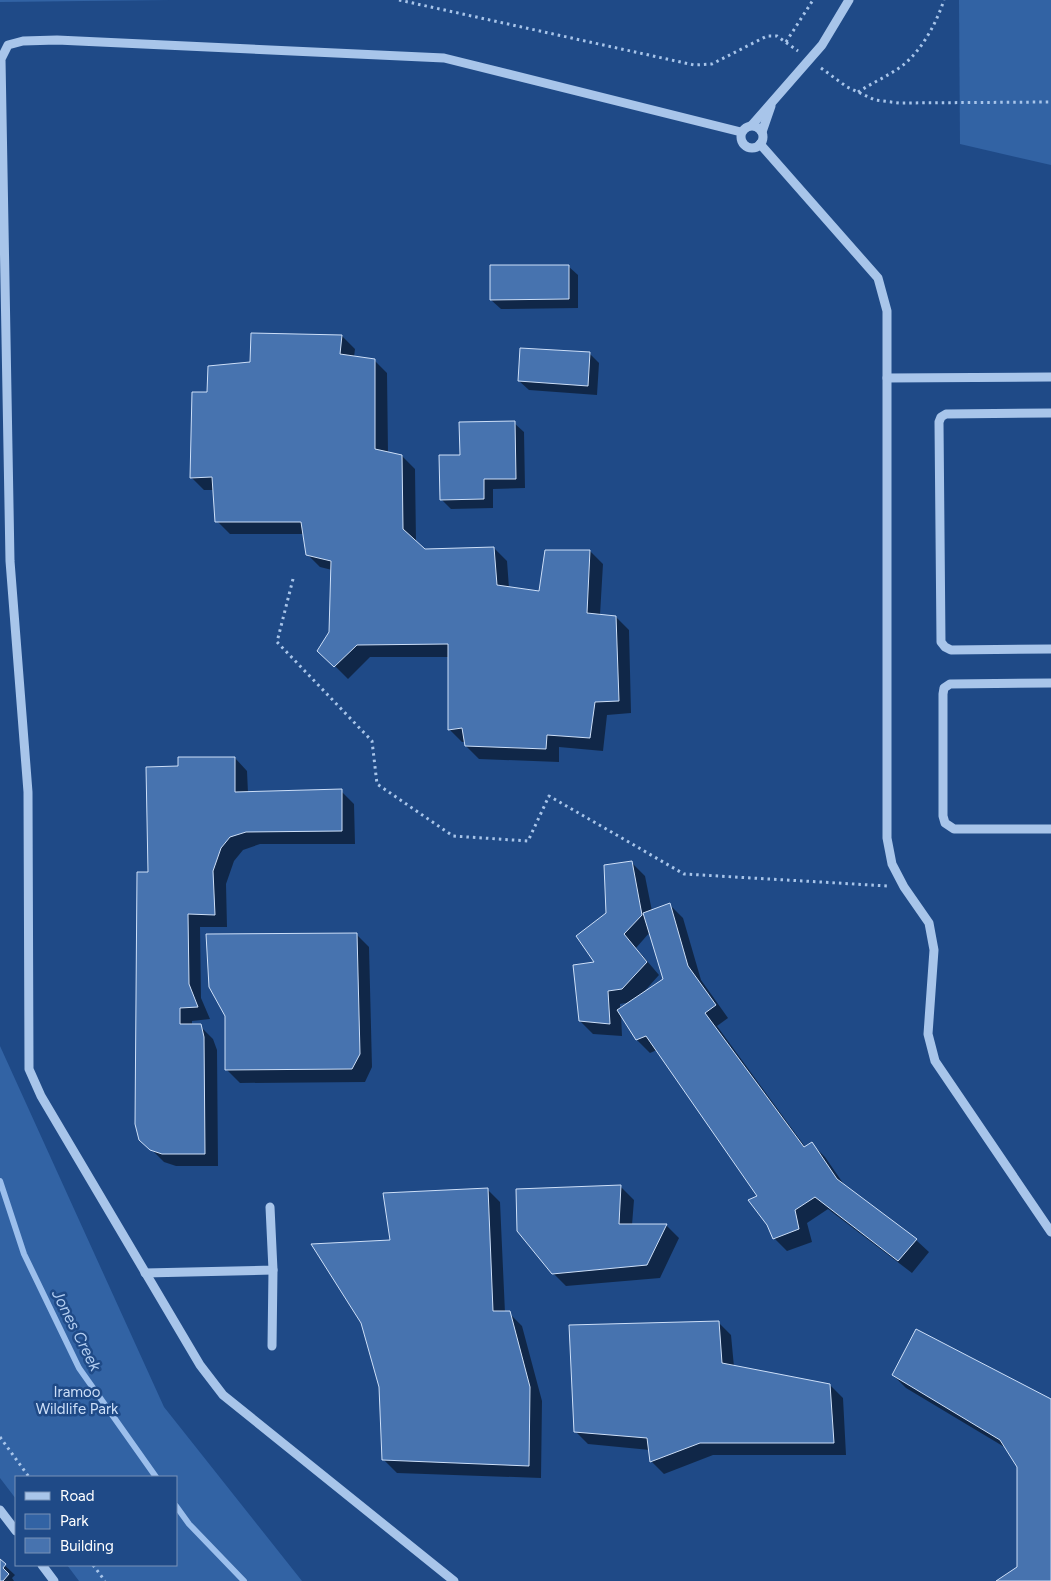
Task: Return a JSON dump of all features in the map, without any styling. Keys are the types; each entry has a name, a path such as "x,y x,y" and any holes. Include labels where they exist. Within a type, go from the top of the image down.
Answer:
{"street":[{"path":"741,132 752,125 822,45 849,0"},
{"path":"454,1581 223,1394 200,1365 145,1273 41,1096 29,1069 28,792 10,561 1,59 8,44 23,41 57,40 444,58 741,132"},
{"path":"741,132 744,145 752,148 760,144 763,136 762,132 773,101"},
{"path":"752,125 760,128 762,132"},
{"path":"760,144 878,278 888,311 887,838 892,864 904,887 929,923 934,950 928,1034 935,1061 1051,1232"},
{"path":"887,378 1051,377"},
{"path":"1051,413 946,414 941,417 939,422 939,442 941,642 951,650 1051,649"},
{"path":"1051,683 950,684 944,688 943,816 945,823 954,829 1051,829"},
{"path":"270,1208 273,1270 272,1346"},
{"path":"145,1273 273,1270"},
{"path":"0,1510 15,1530"},
{"path":"43,1566 54,1581"}],"path":[{"path":"399,0 694,66 712,64 767,36 777,36 847,87 875,100 899,102 1051,102"},
{"path":"786,42 813,0"},
{"path":"858,92 903,65 916,52 926,37 944,0"},
{"path":"293,579 278,642 372,740 377,784 453,836 528,841 549,796 684,874 904,887"},
{"path":"0,1437 28,1476"},
{"path":"94,1566 105,1581"}],"green space":[{"path":"0,0 170,0 0,2"},
{"path":"959,0 1051,0 1051,165 960,144"},
{"name":"Iramoo Wildlife Park","path":"0,1046 164,1407 302,1581 79,1581 68,1566 178,1566 178,1476 15,1476 15,1498 0,1478"}],"building":[{"path":"490,265 569,265 569,299 490,300"},
{"path":"251,333 342,335 340,354 375,359 375,449 402,455 403,529 425,549 494,547 497,585 539,591 545,550 590,550 587,613 616,616 619,701 595,702 590,738 547,735 546,749 465,746 462,728 448,730 448,644 357,645 334,667 317,651 329,632 331,561 306,555 301,522 215,522 212,477 190,478 192,392 207,392 208,366 250,362"},
{"path":"520,348 590,352 588,386 518,381"},
{"path":"515,421 516,479 484,479 484,499 440,500 439,455 460,455 459,422"},
{"path":"178,757 235,757 235,792 342,789 342,831 246,832 230,837 221,848 213,871 215,915 188,914 189,984 198,1007 180,1008 180,1024 201,1024 204,1037 205,1154 162,1154 150,1150 139,1140 135,1124 137,872 148,872 146,767 178,766"},
{"path":"632,861 642,915 624,934 647,962 622,989 608,991 610,1024 579,1021 573,965 594,962 576,936 606,913 604,865"},
{"path":"670,903 688,966 716,1005 705,1013 804,1147 812,1142 837,1179 917,1239 898,1261 815,1197 795,1210 799,1229 773,1239 767,1225 748,1200 757,1196 646,1036 636,1040 617,1010 663,979 643,913"},
{"path":"357,933 360,1054 352,1069 225,1070 225,1016 209,987 206,934"},
{"path":"621,1185 619,1224 667,1224 647,1265 552,1274 517,1231 516,1189"},
{"path":"488,1188 493,1311 510,1311 530,1387 529,1466 382,1460 379,1387 361,1323 311,1244 390,1240 383,1193"},
{"path":"719,1321 722,1363 830,1384 834,1443 700,1443 650,1462 647,1438 574,1432 569,1325"},
{"path":"916,1329 1051,1399 1051,1581 996,1581 1017,1567 1017,1467 1000,1440 892,1375"},
{"path":"0,1559 6,1564 3,1568 9,1574 3,1581 0,1581"}],"waterway":[{"name":"Jones Creek","path":"0,1181 24,1254 79,1368 155,1476"},
{"name":"Jones Creek","path":"178,1509 189,1524 244,1581"}]}
